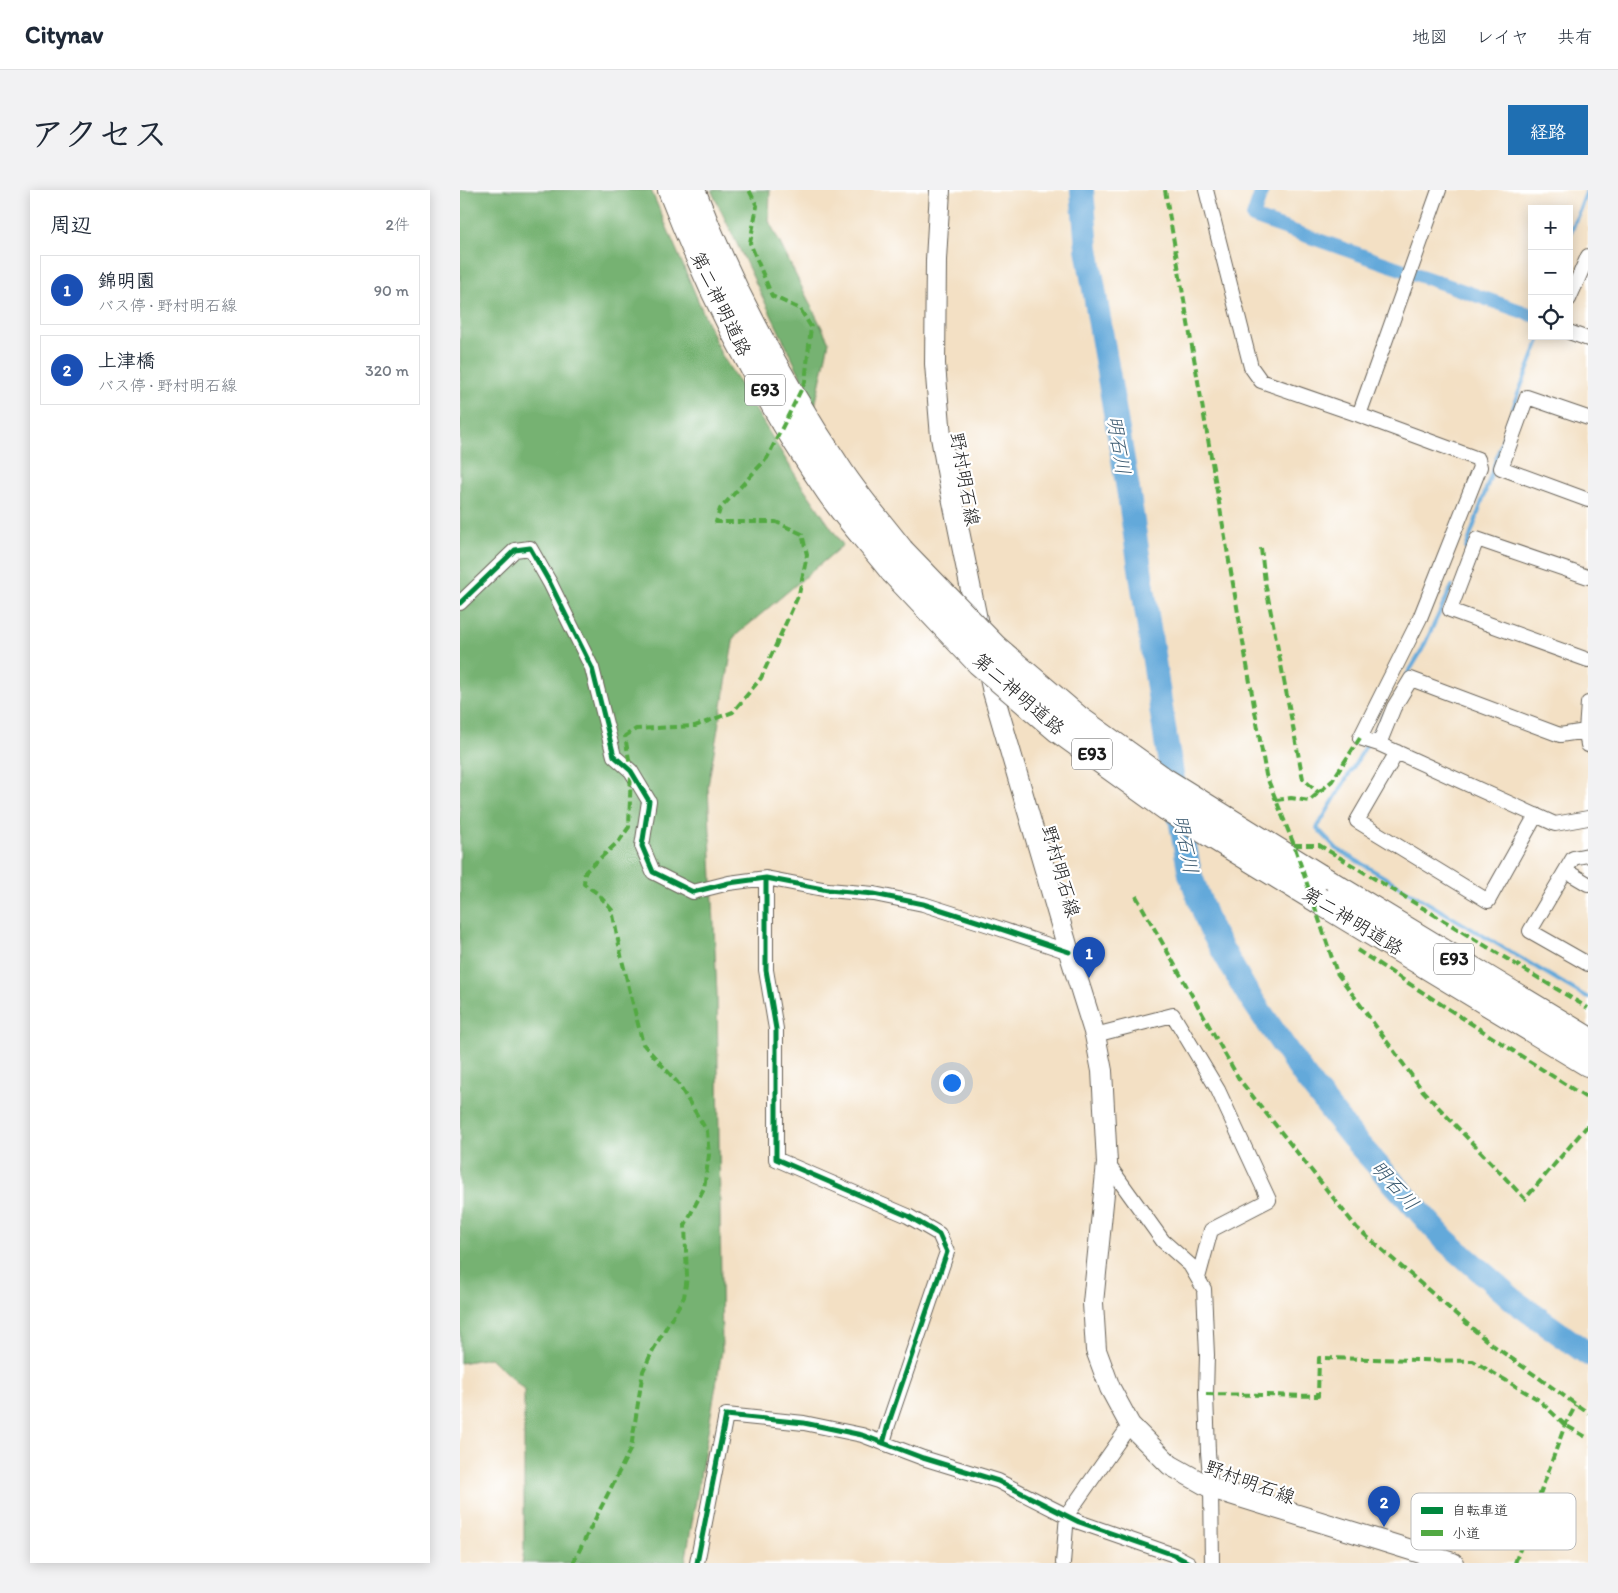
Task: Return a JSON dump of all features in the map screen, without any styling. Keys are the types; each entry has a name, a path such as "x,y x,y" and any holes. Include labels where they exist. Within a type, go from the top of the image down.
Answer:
{"highway":[{"name":"第二神明道路","path":"671,190 686,231 735,335 774,406 830,492 897,561 979,662 1059,730 1166,807 1320,889 1588,1040"},
{"name":"第二神明道路","path":"692,190 705,225 753,328 790,394 897,561"},
{"name":"第二神明道路","path":"1320,889 1588,1063"}],"main road":[{"name":"野村明石線","path":"940,190 936,260 935,364 941,437 950,486 993,692 1095,1035 1102,1071 1107,1163 1093,1302 1096,1350 1110,1388 1130,1425 1170,1464 1211,1488 1411,1550"},
{"name":"野村明石線","path":"1411,1550 1453,1563"}],"street":[{"path":"1206,190 1251,367 1261,381 1478,459 1480,467 1420,618 1360,738 1379,744 1555,824 1588,818"},
{"path":"1359,415 1439,190"},
{"path":"1570,295 1588,256"},
{"path":"1573,333 1588,339"},
{"path":"1588,418 1527,397 1501,468 1588,500"},
{"path":"1588,577 1477,539 1450,610 1588,660"},
{"path":"460,603 515,550 530,548 550,583 592,668 614,756 631,771 649,801 642,846 653,872 693,892 729,883 766,878 828,890 874,894 923,904 1069,952"},
{"path":"1379,744 1394,707 1411,679 1560,735 1587,738 1588,703"},
{"path":"1397,752 1357,822 1488,901 1536,815"},
{"path":"1588,855 1573,858 1530,931 1588,964"},
{"path":"1566,871 1588,884"},
{"path":"766,878 766,970 776,1029 776,1159 908,1216 939,1234 947,1252 883,1443"},
{"path":"1095,1035 1173,1015 1218,1090 1269,1200 1211,1230 1198,1278"},
{"path":"1107,1163 1164,1241 1190,1265 1204,1289 1212,1563"},
{"path":"697,1563 726,1415 804,1423 862,1435 923,1458 998,1481 1079,1522 1189,1563"},
{"path":"1063,1563 1067,1515 1130,1425"}],"green space":[{"path":"460,190 651,190 720,352 799,481 843,545 734,637 708,786 717,995 722,1351 685,1563 522,1563 524,1550 524,1389 490,1358 460,1363"},
{"path":"711,190 770,190 769,221 829,342 815,406"}],"waterway":[{"name":"明石川","path":"1082,190 1087,248 1129,495 1166,741 1190,874 1210,928 1246,991 1305,1077 1352,1137 1445,1240 1517,1303 1588,1354"},
{"path":"1262,190 1253,217 1528,314"},
{"path":"1573,227 1587,190"},
{"path":"1466,549 1518,394 1539,340"},
{"path":"1407,675 1421,652 1452,586"},
{"path":"1370,738 1384,714"},
{"path":"1367,744 1317,828 1337,849 1588,998"}],"marked path":[{"path":"573,1563 631,1448 643,1371 684,1297 687,1277 685,1225 704,1188 709,1155 707,1131 677,1082 643,1044 622,960 612,910 597,893 584,884 585,872 619,841 629,827 631,771 625,736 636,729 695,726 733,712 761,678 799,594 807,555 802,534 776,522 716,522 720,509 767,458 805,382 811,327 800,309 772,296 750,243 757,206 749,190"},
{"path":"1165,190 1266,775 1294,845 1337,973 1423,1091 1525,1199 1588,1125"},
{"path":"1261,548 1265,582 1303,779 1319,793"},
{"path":"1276,800 1291,798 1309,801 1332,781 1360,738"},
{"path":"1294,845 1319,845 1588,1008"},
{"path":"1136,896 1239,1079 1357,1228 1487,1341 1588,1413"},
{"path":"1357,950 1588,1099"},
{"path":"1206,1394 1318,1396 1319,1358 1473,1361 1539,1400 1565,1425 1588,1438"},
{"path":"1540,1493 1565,1425 1576,1405"},
{"path":"1515,1563 1520,1550"}],"cycle path":[{"path":"460,603 515,550 530,548 550,583 592,668 614,756 631,771 649,801 642,846 653,872 693,892 729,883 766,878 828,890 874,894 923,904 1069,952"},
{"path":"766,878 766,970 776,1029 776,1159 908,1216 939,1234 947,1252 883,1443"},
{"path":"697,1563 726,1415 804,1423 862,1435 923,1458 998,1481 1079,1522 1174,1555 1189,1563"}],"place":[{"name":"錦明園","path":"1089,978"},
{"name":"上津橋","path":"1384,1527"}]}
